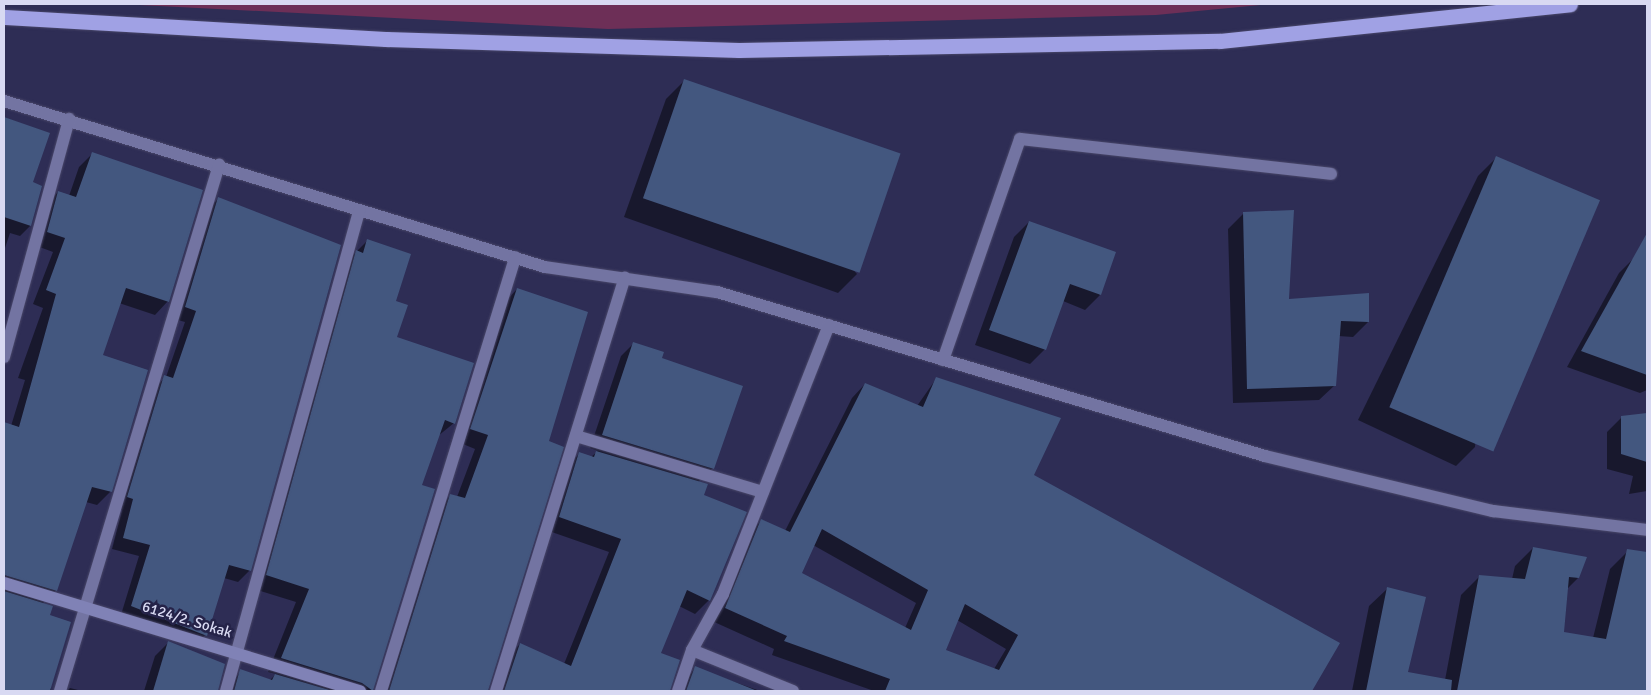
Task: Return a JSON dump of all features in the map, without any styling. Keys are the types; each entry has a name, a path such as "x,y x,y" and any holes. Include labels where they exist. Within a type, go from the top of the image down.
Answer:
{"highway":[{"path":"4,17 386,39 739,50 1220,41 1570,4"}],"street":[{"path":"4,101 219,165 515,258 717,292 1265,456 1493,511 1647,530"},
{"path":"4,356 69,119"},
{"path":"943,360 1020,139 1331,174"},
{"path":"60,691 84,606 219,165"},
{"path":"226,691 359,210"},
{"path":"381,691 515,258"},
{"path":"496,691 626,278"},
{"path":"678,691 692,650 724,594 829,325"},
{"path":"576,436 763,492"},
{"name":"6124/2. Sokak","path":"4,583 360,691"},
{"path":"692,650 793,691"}],"shaded area":[{"path":"120,4 1271,4 1156,15 608,29"}],"building":[{"path":"684,79 901,154 860,273 643,198"},
{"path":"4,117 50,133 33,182 42,186 31,226 4,217"},
{"path":"92,152 203,190 169,302 126,288 103,355 148,370 112,492 92,487 57,591 4,575 4,422 19,427 56,294 46,290 65,238 47,232 58,191 76,197"},
{"path":"1496,156 1600,200 1493,451 1389,407"},
{"path":"218,197 341,245 251,571 229,565 207,636 131,606 150,545 123,538 133,499 127,497 164,375 173,378 196,311 185,307"},
{"path":"1294,210 1289,299 1369,293 1369,322 1341,321 1336,386 1247,389 1243,212"},
{"path":"1029,221 1116,252 1101,295 1070,284 1046,350 989,330"},
{"path":"1647,233 1647,375 1581,351"},
{"path":"367,239 411,254 396,301 408,305 397,337 474,363 455,424 445,420 422,485 435,489 373,691 362,683 281,658 309,589 266,575 356,250 363,253"},
{"path":"517,288 588,312 549,441 564,447 488,691 389,691 450,494 465,498 488,435 470,429"},
{"path":"633,342 664,352 662,358 743,386 714,469 602,435"},
{"path":"936,377 1061,418 1034,475 1340,643 1312,691 885,691 890,679 784,641 787,636 725,608 761,519 790,532 865,383 923,407","holes":["822,529 928,590 911,630 802,573","965,604 1018,635 999,670 946,650"]},
{"path":"1647,413 1647,462 1621,454 1621,416"},
{"path":"596,451 708,484 704,495 747,512 710,601 687,590 661,653 680,660 670,691 504,691 520,643 571,666 621,539 559,517 579,452 594,457"},
{"path":"1533,547 1587,557 1579,578 1569,577 1564,632 1606,639 1627,549 1647,552 1647,691 1457,691 1479,575 1525,579"},
{"path":"1387,587 1426,597 1408,672 1452,680 1451,691 1366,691"},
{"path":"4,591 53,606 50,615 71,622 50,691 4,691"},
{"path":"168,641 225,664 218,691 153,691"},
{"path":"695,666 755,690 686,691"},
{"path":"240,669 272,680 275,674 333,691 234,691"}]}
